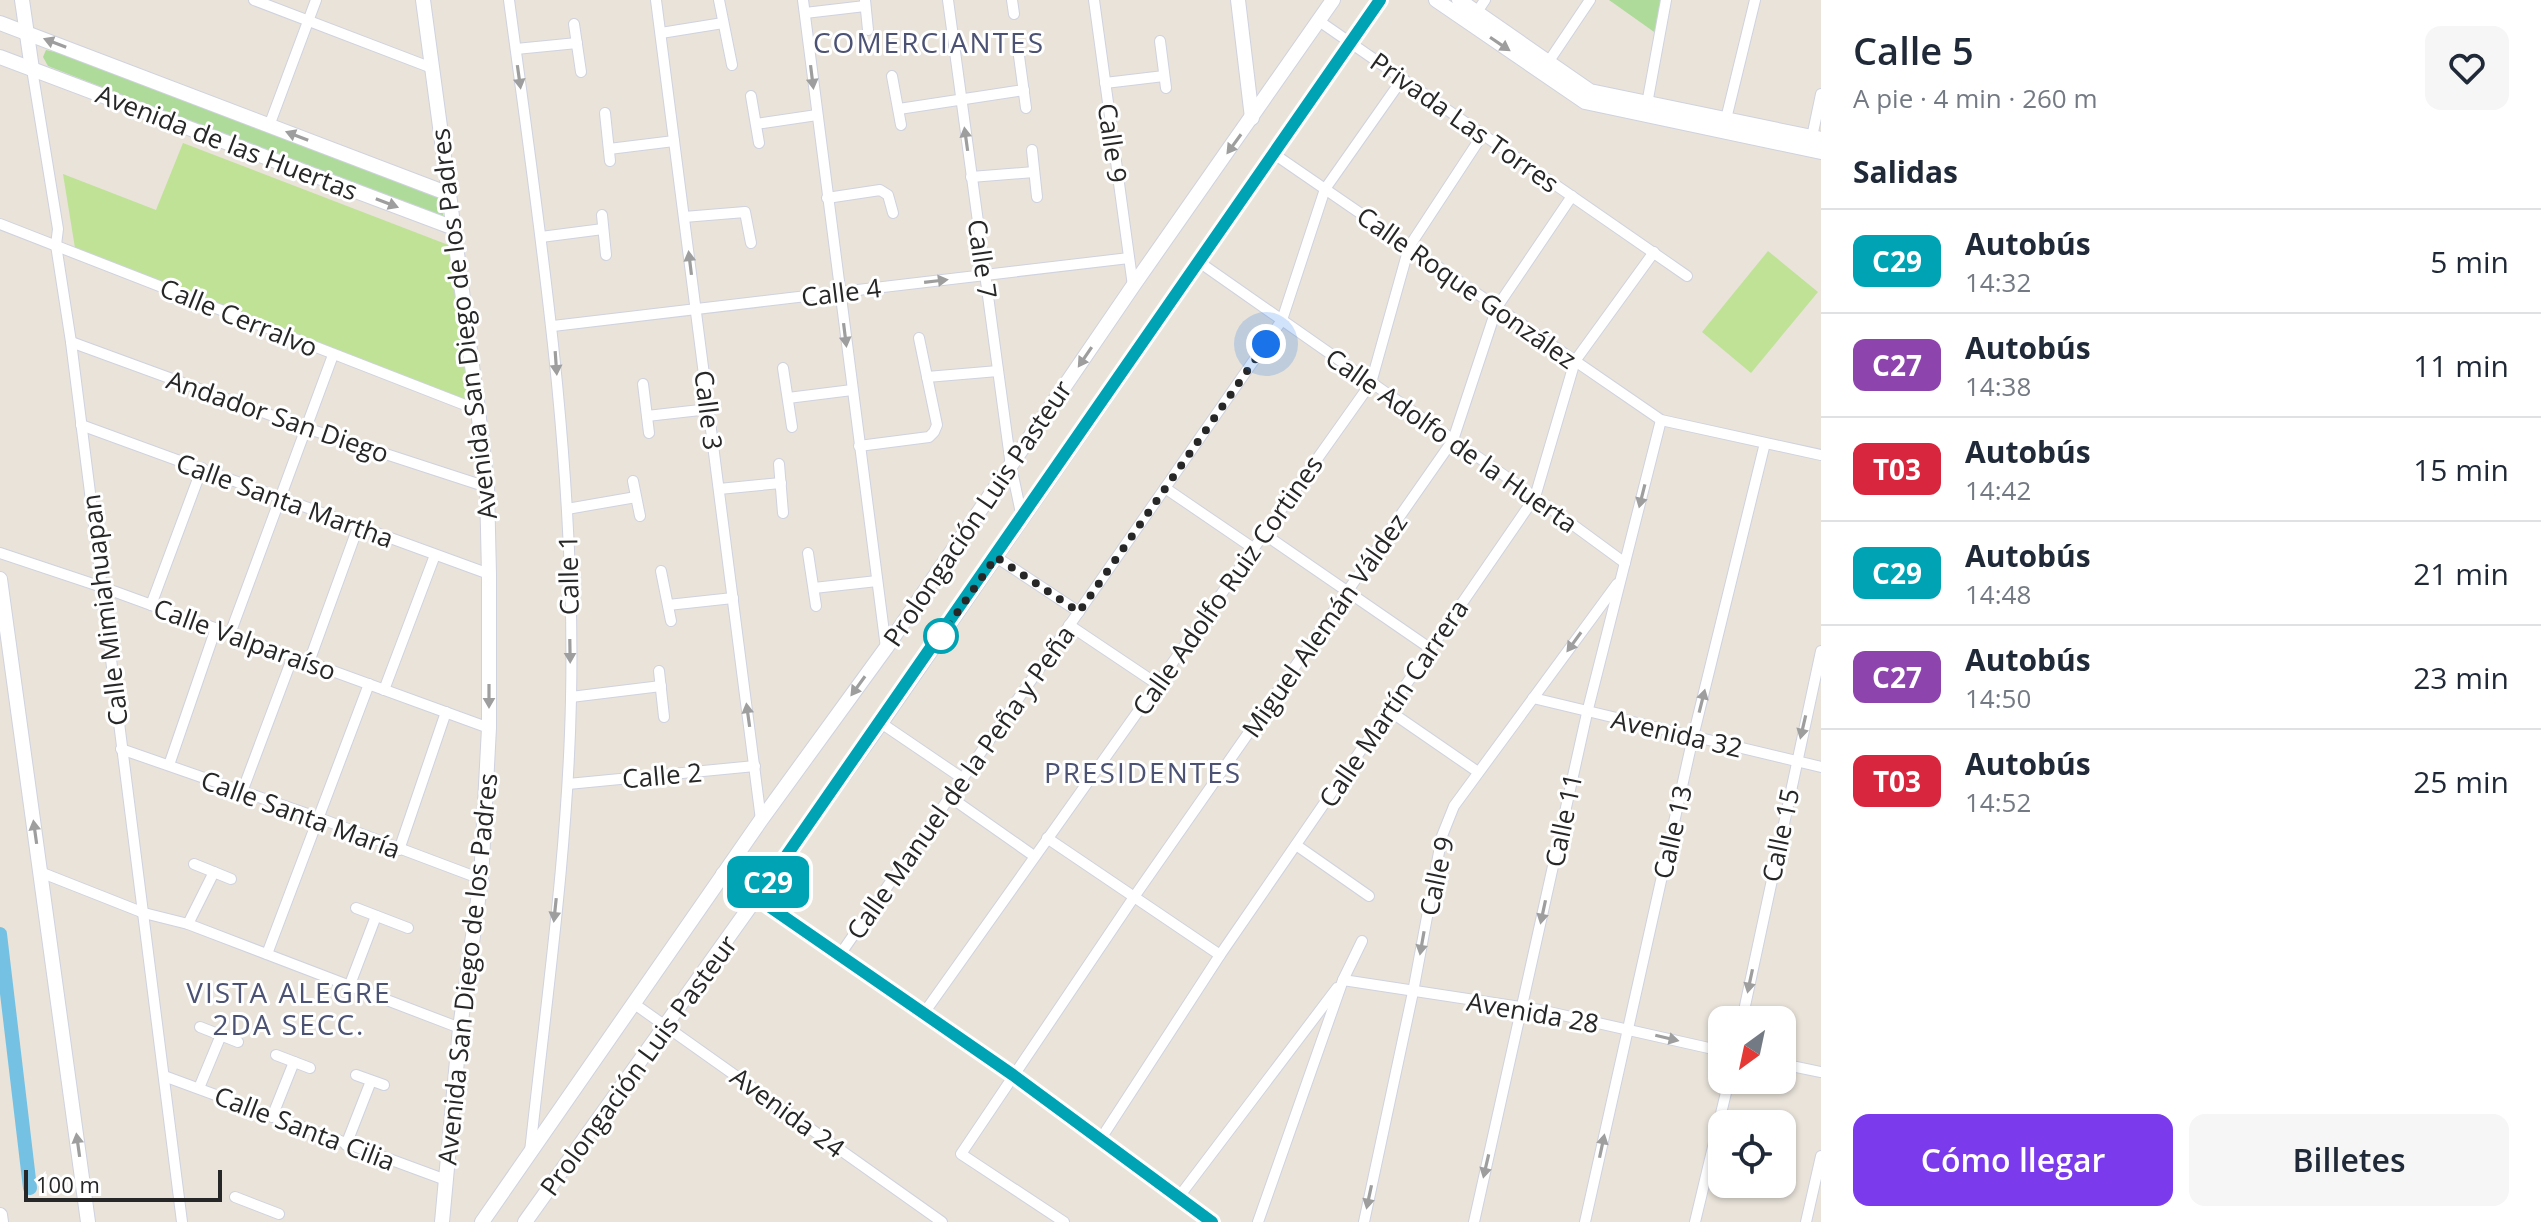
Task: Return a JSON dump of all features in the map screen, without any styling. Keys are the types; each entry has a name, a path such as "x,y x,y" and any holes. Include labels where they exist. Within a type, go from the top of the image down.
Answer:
{"street":[{"name":"Calle Mimiahuapan","path":"22,0 58,229 56,245 71,342 182,1222"},
{"path":"254,0 432,68"},
{"path":"269,126 316,0"},
{"name":"Avenida San Diego de los Padres","path":"423,0 487,487 489,574 489,728 481,879 460,1028 442,1222"},
{"name":"Calle 1","path":"509,0 553,326 567,509 571,697 568,784 530,1152"},
{"name":"Calle 3","path":"656,0 761,820"},
{"path":"719,0 732,65"},
{"path":"803,0 886,648"},
{"name":"Calle 7","path":"948,0 1011,466 1022,518"},
{"path":"1012,0 1014,14"},
{"name":"Calle 9","path":"1094,0 1133,286"},
{"path":"1238,0 1252,118"},
{"name":"Prolongación Luis Pasteur","path":"482,1222 761,820 886,648 1333,0"},
{"name":"Prolongación Luis Pasteur","path":"525,1222 881,723 1380,0"},
{"path":"1436,0 1585,102 1821,152"},
{"path":"1459,0 1481,6 1590,91 1816,138 1821,94"},
{"path":"1549,61 1590,0"},
{"path":"1647,104 1666,0"},
{"path":"1726,119 1755,0"},
{"path":"805,13 865,3 868,30"},
{"name":"Privada Las Torres","path":"1319,21 1687,276"},
{"name":"Avenida de las Huertas","path":"0,23 449,194"},
{"path":"661,33 723,23"},
{"path":"574,24 581,72"},
{"path":"1160,41 1166,88"},
{"path":"516,49 577,43"},
{"path":"1019,56 1026,108"},
{"name":"Avenida de las Huertas","path":"0,57 454,228"},
{"path":"892,76 901,125"},
{"path":"1105,83 1164,76"},
{"name":"Calle Manuel de la Peña y Peña","path":"839,956 1282,320 1325,189 1403,78"},
{"path":"899,109 1024,90"},
{"path":"751,96 759,143"},
{"path":"605,113 610,161"},
{"path":"756,124 817,115"},
{"name":"Calle Adolfo Ruiz Cortines","path":"924,1013 1371,383 1409,247 1483,134"},
{"path":"609,149 674,141"},
{"path":"1032,150 1037,197"},
{"name":"Calle Roque González","path":"1274,154 1661,420"},
{"path":"971,177 1034,172"},
{"path":"827,198 880,190 888,195 893,213"},
{"name":"Miguel Alemán Váldez","path":"1064,1222 961,1154 1134,897 1453,440 1497,307 1572,196"},
{"path":"684,217 745,212 751,243"},
{"path":"602,215 606,255"},
{"name":"Calle Cerralvo","path":"0,224 478,410"},
{"path":"541,237 603,229"},
{"name":"Calle Martín Carrera","path":"1100,1140 1220,955 1535,497 1575,361 1654,252"},
{"name":"Calle 4","path":"553,326 1129,258"},
{"name":"Calle Adolfo de la Huerta","path":"1199,262 1625,563"},
{"path":"859,446 929,437 934,432 937,425 919,338"},
{"name":"Andador San Diego","path":"71,342 306,428 487,487"},
{"path":"230,634 333,355"},
{"path":"783,368 792,427"},
{"path":"927,377 998,371"},
{"path":"643,384 649,433"},
{"path":"788,398 852,390"},
{"path":"647,416 709,409"},
{"path":"1661,420 1821,455"},
{"name":"Calle 11","path":"1474,1222 1587,713 1661,420"},
{"name":"Calle Santa Martha","path":"81,425 489,574"},
{"name":"Calle 13","path":"1585,1222 1693,737 1765,443"},
{"path":"779,464 783,513"},
{"path":"151,605 202,468"},
{"path":"633,481 640,516"},
{"path":"719,489 781,483"},
{"path":"1165,488 1253,548"},
{"path":"567,509 636,497"},
{"path":"309,662 358,527"},
{"path":"1264,534 1431,649"},
{"name":"Calle Valparaíso","path":"0,553 489,728"},
{"path":"808,553 816,606"},
{"path":"384,690 435,555"},
{"path":"996,557 1079,612"},
{"path":"661,571 671,621"},
{"path":"0,579 92,1221"},
{"name":"Calle 9","path":"1364,1222 1413,992 1442,836 1454,806 1620,579"},
{"path":"814,588 877,581"},
{"path":"668,605 733,598"},
{"path":"1069,625 1157,684"},
{"path":"169,765 216,628"},
{"name":"Calle 15","path":"1745,1006 1821,651"},
{"path":"242,792 293,656"},
{"path":"659,671 664,717"},
{"path":"267,954 369,684"},
{"path":"571,697 661,686"},
{"name":"Avenida 32","path":"1533,698 1821,767"},
{"path":"1388,710 1478,772"},
{"path":"399,850 446,712"},
{"path":"881,723 962,778"},
{"name":"Calle Santa María","path":"121,749 481,879"},
{"name":"Calle 2","path":"568,784 755,766"},
{"path":"950,797 1034,856"},
{"path":"1047,838 1220,955"},
{"path":"1296,845 1369,896"},
{"path":"194,864 231,879"},
{"path":"40,872 144,913 188,924 460,1028"},
{"path":"188,924 214,872"},
{"path":"723,874 1013,1075 1212,1222"},
{"path":"356,908 408,928"},
{"path":"349,987 376,916"},
{"path":"1258,1222 1343,980 1362,941"},
{"path":"1178,1198 1343,980"},
{"name":"Avenida 28","path":"1343,980 1522,1010 1540,1010 1708,1048"},
{"name":"Avenida 24","path":"633,1003 942,1222"},
{"path":"200,1027 238,1042"},
{"path":"199,1088 221,1035"},
{"path":"276,1055 310,1068"},
{"path":"272,1117 294,1062"},
{"path":"1796,1067 1821,1072"},
{"path":"356,1075 384,1085"},
{"name":"Calle Santa Cilia","path":"164,1076 446,1180"},
{"path":"346,1145 371,1081"},
{"path":"1695,1222 1726,1094"},
{"path":"1806,1222 1821,1156"},
{"path":"235,1197 279,1214"},
{"path":"260,1222 265,1209"},
{"path":"0,1215 1,1222"}],"green space":[{"path":"1609,0 1663,0 1657,34"},
{"path":"46,50 73,56 438,195 444,218 440,220 48,66 43,57"},
{"path":"183,143 451,246 471,402 75,248 63,174 156,210"},
{"path":"1768,251 1818,292 1751,373 1702,332"}],"waterway":[{"path":"0,934 30,1188"}],"bus line":[{"name":"C29","path":"1212,1222 1013,1075 757,898 1380,0"}],"district":[{"name":"COMERCIANTES","path":"929,42"},
{"name":"PRESIDENTES","path":"1143,772"},
{"name":"VISTA ALEGRE 2DA SECC.","path":"289,1008"}],"route":[{"path":"941,636 996,557 1079,612 1266,344"}]}
